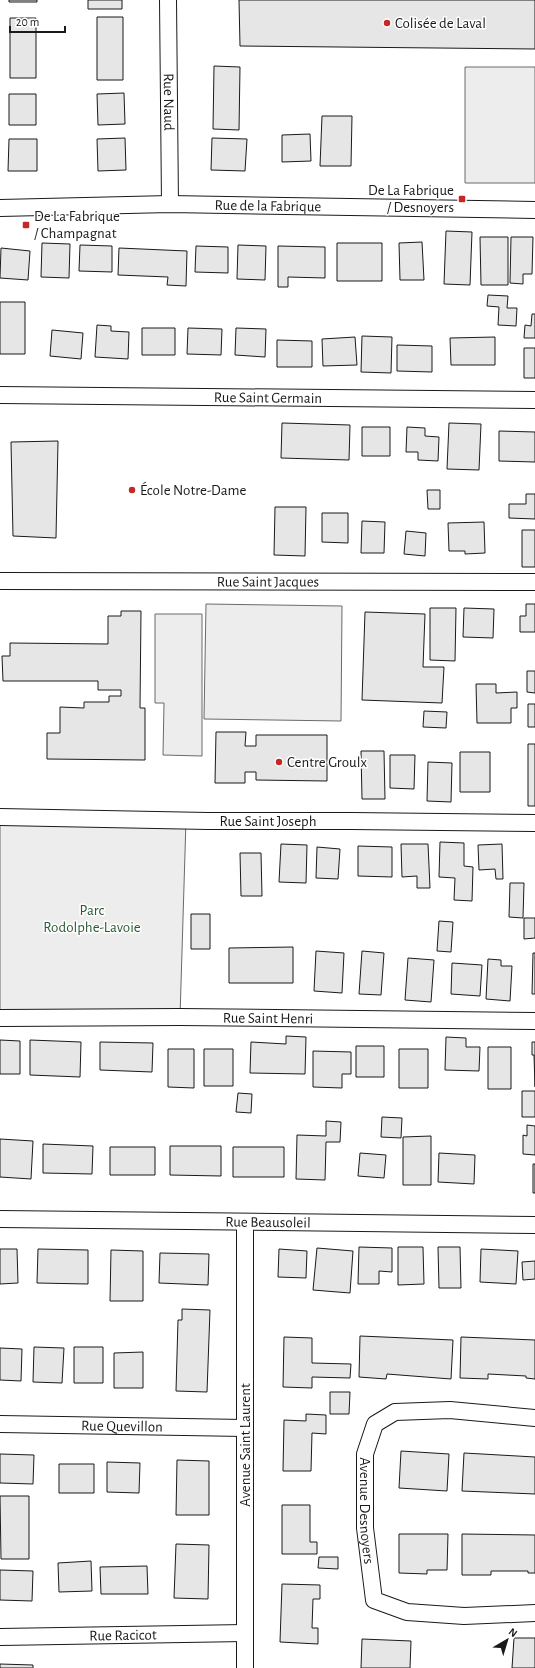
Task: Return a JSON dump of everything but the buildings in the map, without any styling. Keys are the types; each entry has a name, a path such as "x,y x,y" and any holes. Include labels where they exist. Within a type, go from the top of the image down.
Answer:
{"street":[{"name":"Rue Naud","path":"168,0 170,204"},
{"name":"Rue de la Fabrique","path":"0,208 170,204 535,210"},
{"name":"Rue Saint Germain","path":"0,395 535,400"},
{"name":"Rue Saint Jacques","path":"0,581 535,582"},
{"name":"Rue Saint Joseph","path":"0,817 208,821 339,820 535,823"},
{"name":"Rue Saint Henri","path":"0,1018 180,1017 535,1021"},
{"name":"Rue Beausoleil","path":"0,1219 535,1225"},
{"name":"Avenue Saint Laurent","path":"244,1222 245,1668"},
{"name":"Avenue Desnoyers","path":"535,1418 450,1410 395,1412 375,1424 365,1454 365,1528 374,1600 407,1612 464,1616 535,1613"},
{"name":"Rue Quevillon","path":"0,1424 245,1428"},
{"name":"Rue Racicot","path":"0,1637 245,1633"}],"shaded area":[{"path":"465,67 535,67 535,183 465,183"},
{"path":"206,604 342,606 341,721 204,719"},
{"path":"155,614 202,614 202,756 163,755 164,703 155,703"},
{"name":"Parc Rodolphe-Lavoie","path":"0,817 186,820 180,1017 0,1018"}],"place":[{"name":"Colisée de Laval","path":"387,23"},
{"name":"De La Fabrique / Desnoyers","path":"462,199"},
{"name":"De La Fabrique / Champagnat","path":"26,225"},
{"name":"École Notre-Dame","path":"132,490"},
{"name":"Centre Groulx","path":"279,762"}]}
